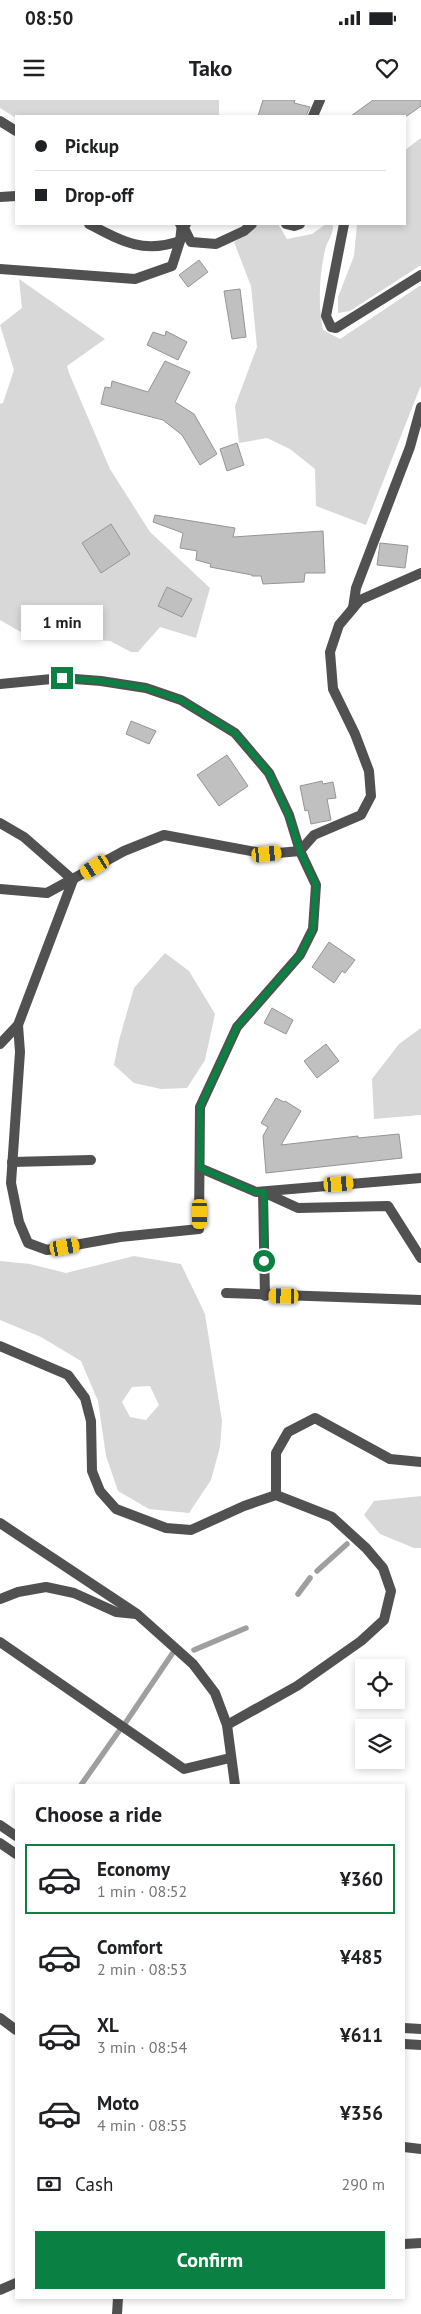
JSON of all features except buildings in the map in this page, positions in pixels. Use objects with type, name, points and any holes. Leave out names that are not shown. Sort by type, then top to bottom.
[{"type":"street","points":[[313,115],[320,100]]},
{"type":"street","points":[[0,121],[15,130]]},
{"type":"street","points":[[0,197],[15,196]]},
{"type":"street","points":[[91,225],[120,240],[142,247],[162,247],[180,241]]},
{"type":"street","points":[[0,269],[135,279],[172,266],[180,241],[181,225]]},
{"type":"street","points":[[182,225],[191,242],[216,244],[244,232],[251,225]]},
{"type":"street","points":[[344,225],[326,316],[331,327],[336,328],[421,275]]},
{"type":"street","points":[[353,609],[356,588],[410,447],[421,407]]},
{"type":"street","points":[[0,889],[47,893],[124,851],[164,835],[267,854],[300,851],[314,835],[361,815],[371,796],[369,771],[355,734],[332,689],[330,652],[339,626],[360,600],[421,573]]},
{"type":"street","points":[[0,684],[62,678],[101,681],[146,688],[181,700],[235,733],[269,773],[289,816],[300,851],[316,885],[313,929],[300,955],[237,1027],[200,1107],[199,1229],[120,1237],[47,1250],[28,1243],[19,1222],[11,1183],[20,1062],[18,1025]]},
{"type":"street","points":[[0,823],[24,837],[73,880]]},
{"type":"street","points":[[0,1044],[18,1025],[73,880]]},
{"type":"street","points":[[12,1162],[91,1160]]},
{"type":"street","points":[[200,1168],[256,1192],[421,1178]]},
{"type":"street","points":[[264,1192],[298,1208],[388,1206],[421,1258]]},
{"type":"street","points":[[264,1192],[265,1296]]},
{"type":"street","points":[[226,1293],[265,1296],[421,1300]]},
{"type":"street","points":[[0,1346],[68,1375],[85,1398],[91,1421],[92,1471],[100,1491],[116,1509],[166,1528],[191,1530],[244,1506],[276,1495],[332,1517],[366,1548],[383,1568],[391,1591],[384,1620],[361,1641],[297,1686],[227,1724]]},
{"type":"street","points":[[276,1495],[276,1453],[288,1432],[315,1418],[390,1459],[421,1462]]},
{"type":"street","points":[[0,1522],[137,1614],[193,1664],[214,1693],[227,1724],[235,1784]]},
{"type":"street","points":[[0,1599],[18,1592],[46,1587],[74,1593],[116,1612],[137,1614]]},
{"type":"street","points":[[0,1642],[184,1769],[230,1758]]},
{"type":"street","points":[[0,1825],[15,1835]]},
{"type":"street","points":[[0,1843],[15,1853]]},
{"type":"street","points":[[0,2018],[15,2029]]},
{"type":"street","points":[[405,2028],[421,2030]]},
{"type":"street","points":[[405,2044],[421,2045]]},
{"type":"street","points":[[405,2147],[421,2149]]},
{"type":"street","points":[[405,2244],[421,2244]]},
{"type":"street","points":[[0,2290],[15,2283]]},
{"type":"street","points":[[118,2299],[118,2314]]},
{"type":"shaded area","points":[[0,100],[219,100],[219,115],[15,115],[15,117],[0,108]]},
{"type":"shaded area","points":[[421,138],[421,265],[350,311],[338,313],[338,297],[354,256],[357,225],[406,225],[406,149]]},
{"type":"shaded area","points":[[258,225],[279,225],[287,239],[312,234],[325,225],[333,225],[321,270],[320,310],[323,330],[340,339],[421,285],[421,385],[366,525],[316,506],[315,469],[290,449],[267,438],[239,443],[235,406],[257,347],[251,286],[234,242]]},
{"type":"shaded area","points":[[19,279],[105,339],[67,366],[69,373],[110,469],[150,532],[210,588],[196,638],[160,627],[138,652],[131,652],[110,641],[26,635],[0,620],[0,404],[3,403],[14,370],[0,325],[22,308]]},
{"type":"shaded area","points":[[165,953],[189,971],[215,1014],[205,1060],[187,1088],[161,1089],[134,1083],[114,1065],[134,988]]},
{"type":"shaded area","points":[[421,1028],[421,1115],[374,1119],[372,1079],[399,1044]]},
{"type":"shaded area","points":[[134,1256],[181,1264],[205,1314],[222,1421],[220,1447],[211,1480],[189,1513],[149,1509],[118,1491],[106,1456],[98,1401],[81,1361],[41,1337],[0,1320],[0,1261],[30,1264],[66,1273]],"holes":[[[150,1386],[159,1405],[146,1420],[130,1417],[122,1402],[132,1387]]]},
{"type":"shaded area","points":[[421,1496],[421,1548],[414,1548],[380,1534],[364,1515],[374,1501]]},
{"type":"waterway","points":[[317,1571],[347,1544]]},
{"type":"waterway","points":[[298,1594],[310,1578]]},
{"type":"waterway","points":[[194,1650],[246,1628]]},
{"type":"waterway","points":[[126,1722],[172,1654]]},
{"type":"waterway","points":[[82,1784],[119,1731]]},
{"type":"route","points":[[62,678],[101,681],[146,688],[181,700],[235,733],[269,773],[289,816],[300,851],[316,885],[313,929],[300,955],[237,1027],[200,1107],[200,1168],[256,1192],[264,1192],[264,1261]]}]
